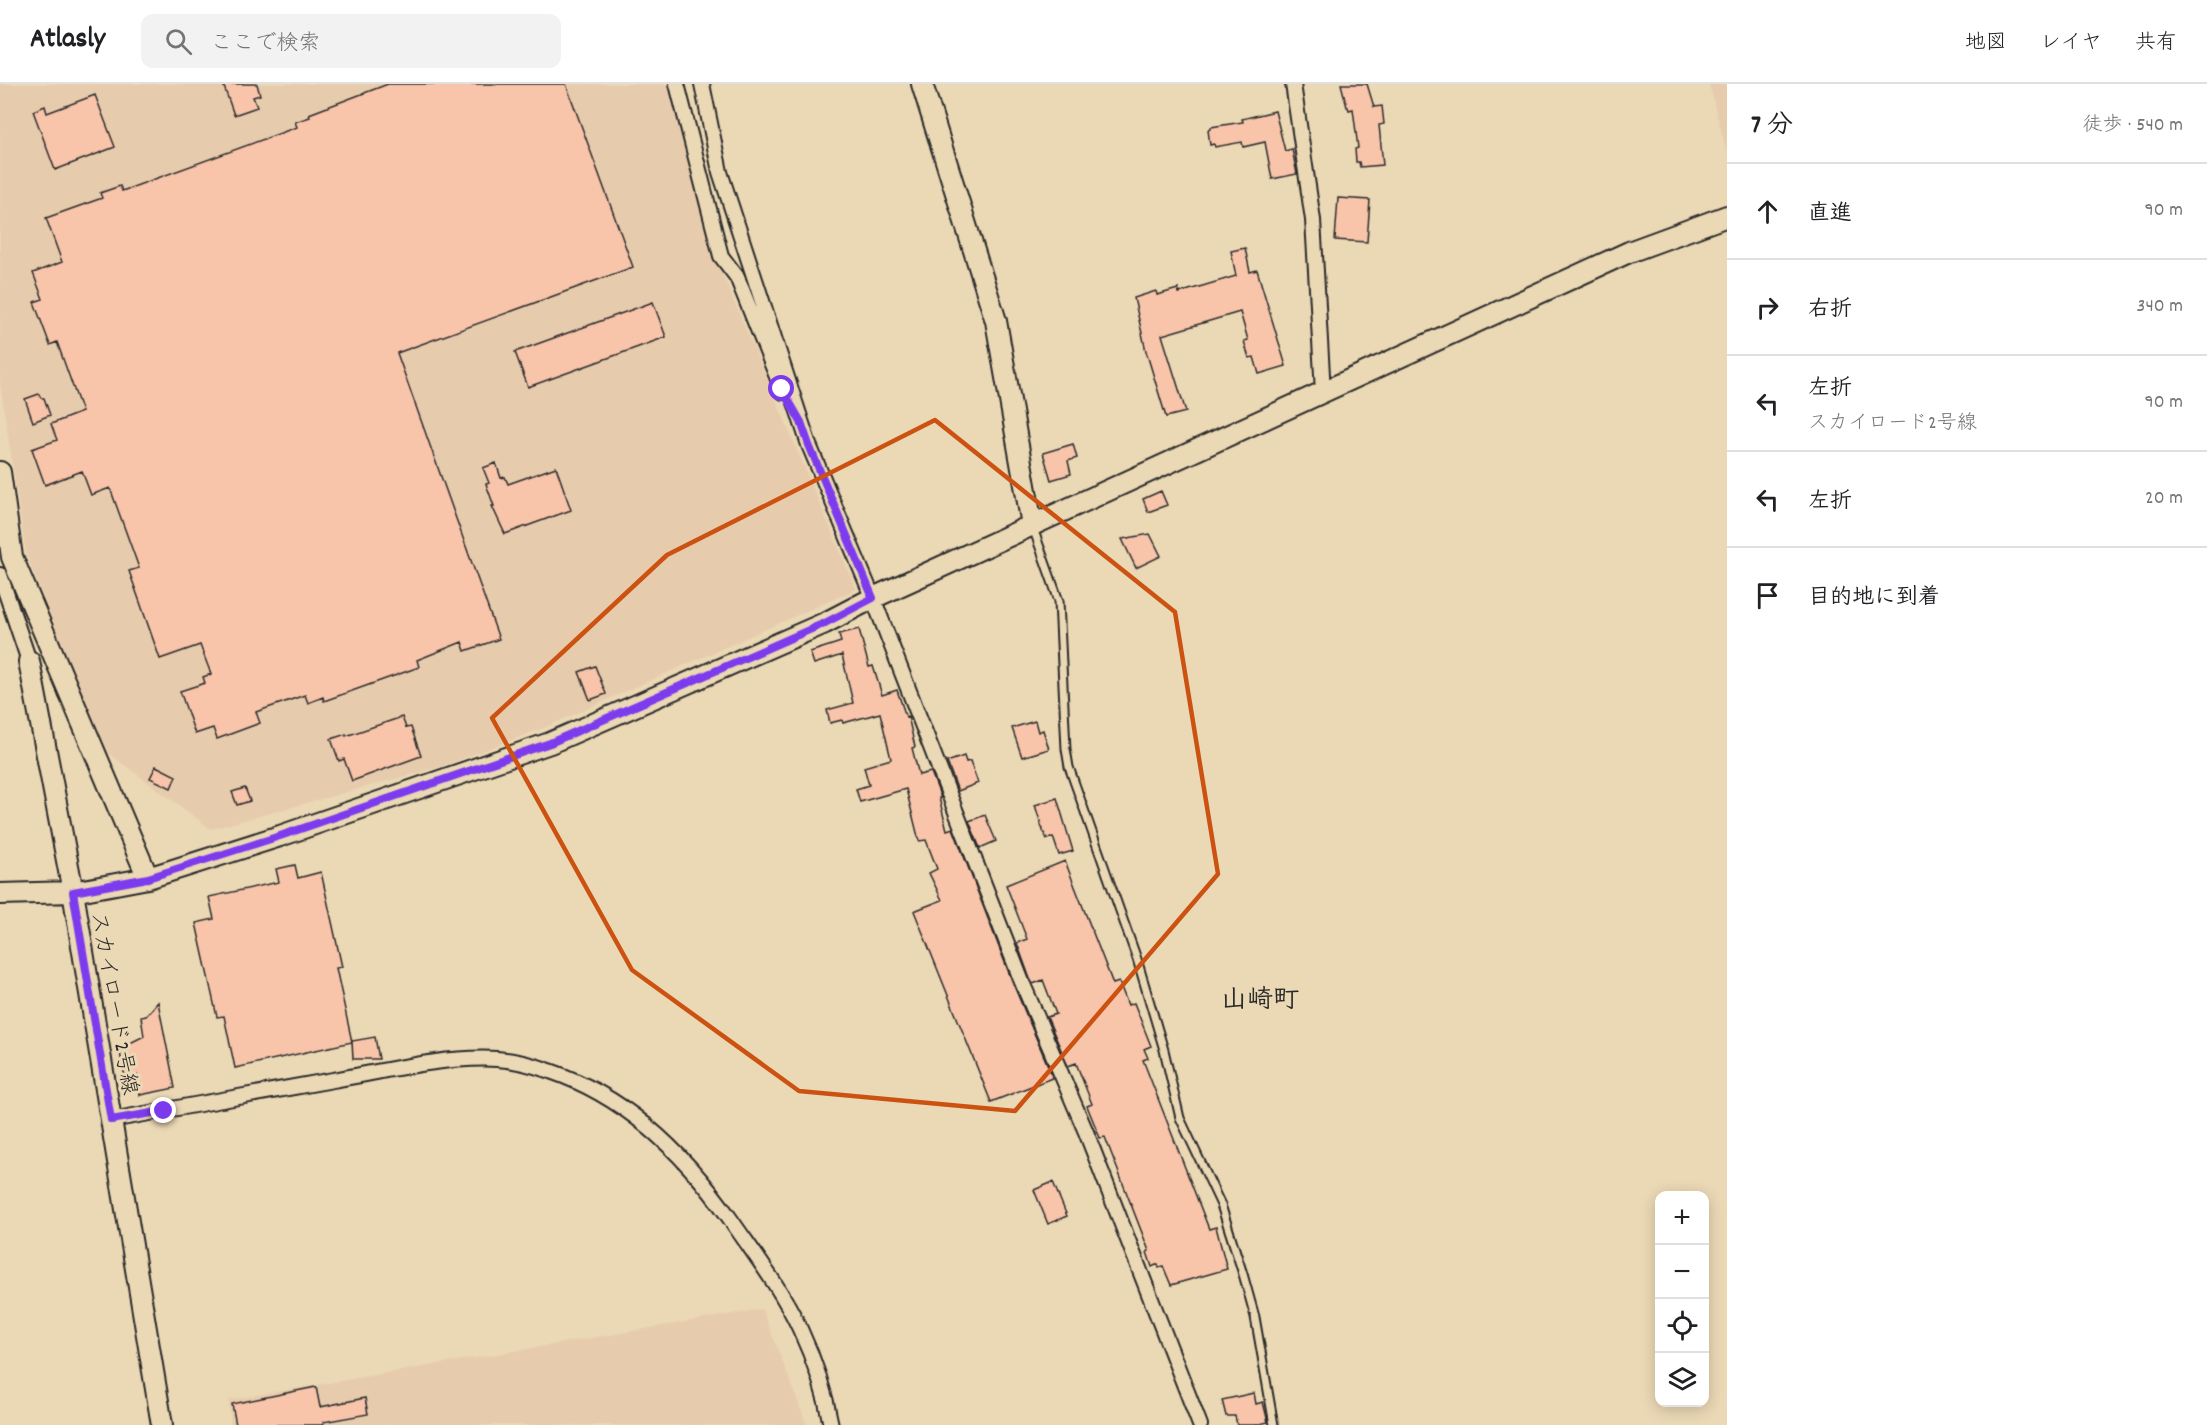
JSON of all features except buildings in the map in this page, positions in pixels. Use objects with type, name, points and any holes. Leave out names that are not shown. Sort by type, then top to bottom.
[{"type":"street","points":[[677,84],[721,256],[737,277],[782,389],[801,422]]},
{"type":"street","points":[[702,84],[720,172],[809,445],[873,598],[1022,982],[1086,1132],[1200,1425]]},
{"type":"street","points":[[922,84],[996,321],[1032,525]]},
{"type":"street","points":[[1293,84],[1313,220],[1323,392]]},
{"type":"street","points":[[0,894],[73,892],[148,878],[280,836],[550,743],[825,623],[873,598],[1629,252],[1727,216]]},
{"type":"street","points":[[0,472],[12,557],[148,878]]},
{"type":"street","points":[[0,575],[29,661]]},
{"type":"street","name":"スカイロード2号線","points":[[29,661],[73,892],[162,1425]]},
{"type":"street","points":[[111,1120],[382,1071],[461,1060],[510,1061],[533,1065],[578,1080],[606,1095],[650,1127],[711,1191],[767,1272],[800,1329],[825,1396],[831,1425]]},
{"type":"lane","points":[[1032,525],[1059,601],[1066,749],[1069,767],[1137,959],[1164,1050],[1180,1118],[1221,1205],[1243,1274],[1255,1317],[1274,1425]]},
{"type":"highlighted area","points":[[935,420],[1175,612],[1218,874],[1015,1111],[799,1091],[632,970],[492,718],[667,555]]},
{"type":"shaded area","points":[[0,84],[670,84],[720,268],[856,589],[546,727],[443,766],[211,829],[103,749],[26,554],[0,383]]},
{"type":"shaded area","points":[[1709,84],[1727,84],[1727,153]]},
{"type":"shaded area","points":[[762,1309],[807,1425],[231,1425],[229,1400]]},
{"type":"district","name":"山崎町","points":[[1260,998]]},
{"type":"route","points":[[164,1111],[111,1120],[73,892],[148,878],[280,836],[550,743],[825,623],[873,598],[801,422],[782,389]]}]
